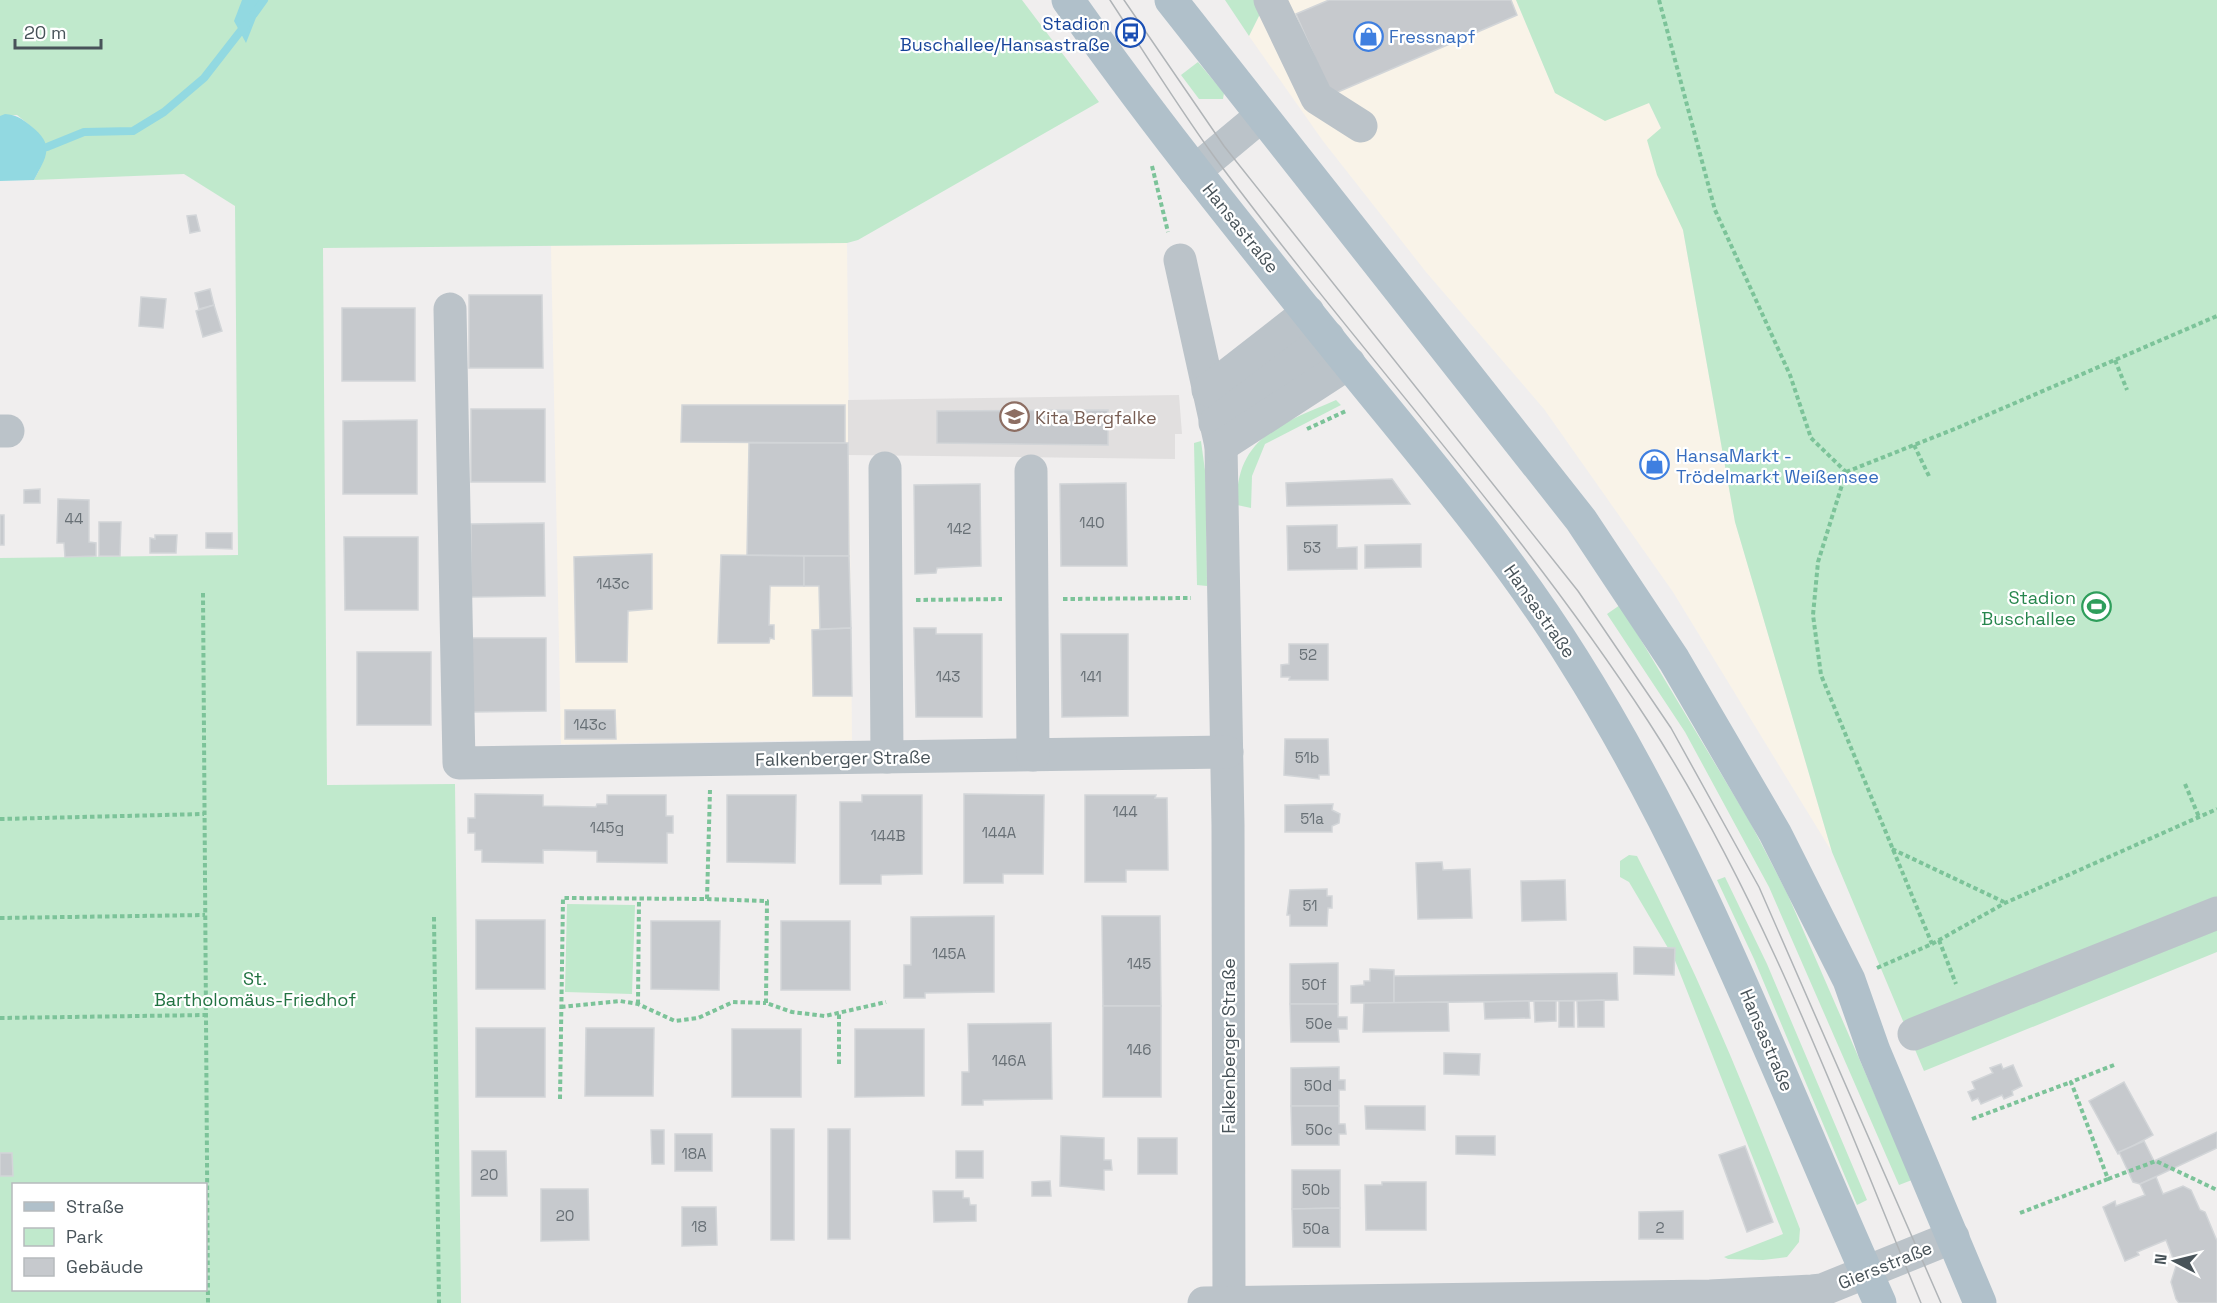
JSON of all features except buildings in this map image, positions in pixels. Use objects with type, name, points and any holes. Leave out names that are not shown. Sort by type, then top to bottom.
[{"type":"main road","name":"Hansastraße","points":[[1068,0],[1134,94],[1499,553],[1572,656],[1674,835],[1744,985],[1880,1303]]},
{"type":"main road","points":[[1171,0],[1581,519],[1674,660],[1775,833],[1849,980],[1874,1051],[1980,1303]]},
{"type":"street","points":[[1270,0],[1317,98],[1361,126]]},
{"type":"street","points":[[1195,171],[1261,116]]},
{"type":"street","name":"Falkenberger Straße","points":[[1180,260],[1218,434],[1227,752],[1229,1303]]},
{"type":"street","name":"Falkenberger Straße","points":[[450,309],[459,763],[1227,752]]},
{"type":"street","points":[[1208,390],[1308,312]]},
{"type":"street","points":[[1218,434],[1328,337]]},
{"type":"street","points":[[1218,434],[1349,363]]},
{"type":"street","points":[[885,468],[887,757]]},
{"type":"street","points":[[1030,471],[1033,755]]},
{"type":"street","points":[[1914,1034],[2217,913]]},
{"type":"street","name":"Giersstraße","points":[[1204,1303],[1759,1295],[1822,1290],[1953,1237]]},
{"type":"path","points":[[1659,0],[1715,210],[1790,375],[1811,438],[1846,472]]},
{"type":"path","points":[[1150,159],[1172,246],[1180,260]]},
{"type":"path","points":[[1846,472],[2217,316]]},
{"type":"path","points":[[2115,360],[2127,390]]},
{"type":"path","points":[[1914,445],[1929,476]]},
{"type":"path","points":[[1846,472],[1818,562],[1813,615],[1821,675],[1932,944]]},
{"type":"path","points":[[203,593],[208,1303]]},
{"type":"path","points":[[2185,784],[2199,817]]},
{"type":"path","points":[[707,899],[710,787]]},
{"type":"path","points":[[1883,966],[1932,944],[2005,903],[2217,809]]},
{"type":"path","points":[[0,819],[204,814]]},
{"type":"path","points":[[1892,849],[2005,903]]},
{"type":"path","points":[[560,1099],[563,898],[767,901],[766,1003]]},
{"type":"path","points":[[638,1004],[639,899]]},
{"type":"path","points":[[0,918],[205,915]]},
{"type":"path","points":[[434,917],[439,1303]]},
{"type":"path","points":[[1939,940],[1957,985]]},
{"type":"path","points":[[561,1007],[620,1001],[638,1004],[675,1021],[698,1018],[733,1002],[766,1003],[807,1015],[840,1013],[886,1002]]},
{"type":"path","points":[[839,1064],[840,1013]]},
{"type":"path","points":[[0,1018],[206,1015]]},
{"type":"path","points":[[1972,1119],[2114,1065]]},
{"type":"path","points":[[2071,1082],[2108,1179]]},
{"type":"path","points":[[2020,1213],[2156,1161],[2217,1190]]},
{"type":"shaded area","points":[[1267,0],[1516,0],[1555,93],[1649,103],[1674,157],[1683,230],[1735,522],[1832,852],[1673,592],[1544,409],[1426,272],[1323,141],[1249,36]]},
{"type":"shaded area","points":[[847,243],[852,740],[561,744],[551,246]]},
{"type":"shaded area","name":"Kita Bergfalke","points":[[1179,395],[1182,434],[1175,434],[1175,459],[848,455],[848,400]]},
{"type":"green space","name":"St. Bartholomäus-Friedhof","points":[[0,0],[1022,0],[1099,102],[858,240],[847,243],[323,248],[327,785],[455,784],[461,1303],[0,1303],[0,558],[238,555],[235,206],[184,174],[34,180],[44,158],[44,143],[41,136],[17,115],[0,116]]},
{"type":"green space","points":[[1225,0],[1267,0],[1249,36]]},
{"type":"green space","points":[[1516,0],[2217,0],[2217,952],[1924,1071],[1832,852],[1735,522],[1683,230],[1657,175],[1647,140],[1661,128],[1649,103],[1605,121],[1555,93]]},
{"type":"green space","points":[[1198,62],[1224,93],[1223,99],[1199,99],[1181,75]]},
{"type":"green space","points":[[1336,400],[1341,405],[1265,444],[1252,476],[1251,508],[1237,505],[1239,482],[1244,463],[1266,435],[1298,416]]},
{"type":"green space","points":[[1201,441],[1206,478],[1207,586],[1197,585],[1194,443]]},
{"type":"green space","points":[[1620,605],[1750,822],[1787,893],[1912,1180],[1899,1185],[1769,887],[1685,732],[1607,614]]},
{"type":"green space","points":[[1629,855],[1637,856],[1682,947],[1724,1040],[1782,1181],[1800,1229],[1799,1242],[1787,1257],[1763,1260],[1724,1257],[1783,1234],[1674,958],[1675,948],[1668,948],[1629,882],[1620,877],[1620,861]]},
{"type":"green space","points":[[1725,877],[1767,964],[1867,1200],[1857,1205],[1754,959],[1717,880]]},
{"type":"green space","points":[[567,904],[635,905],[632,994],[565,992]]},
{"type":"water","points":[[242,0],[263,0],[246,43],[234,21]]},
{"type":"water","points":[[5,114],[22,119],[39,133],[46,145],[45,157],[34,180],[0,181],[0,116]]},
{"type":"waterway","points":[[254,14],[264,0]]},
{"type":"waterway","points":[[47,147],[84,132],[133,131],[164,112],[204,78],[246,24]]},
{"type":"tram line","points":[[1110,0],[1213,155],[1322,296],[1545,575],[1598,647],[1648,721],[1728,859],[1764,932],[1829,1080],[1921,1303]]},
{"type":"tram line","points":[[1124,0],[1224,146],[1578,591],[1671,728],[1759,887],[1941,1303]]},
{"type":"place","name":"Stadion Buschallee/Hansastraße","points":[[1131,33]]},
{"type":"place","name":"Fressnapf","points":[[1368,36]]},
{"type":"place","name":"Kita Bergfalke","points":[[1014,417]]},
{"type":"place","name":"HansaMarkt - Trödelmarkt Weißensee","points":[[1655,465]]},
{"type":"place","name":"Stadion Buschallee","points":[[2097,607]]}]
